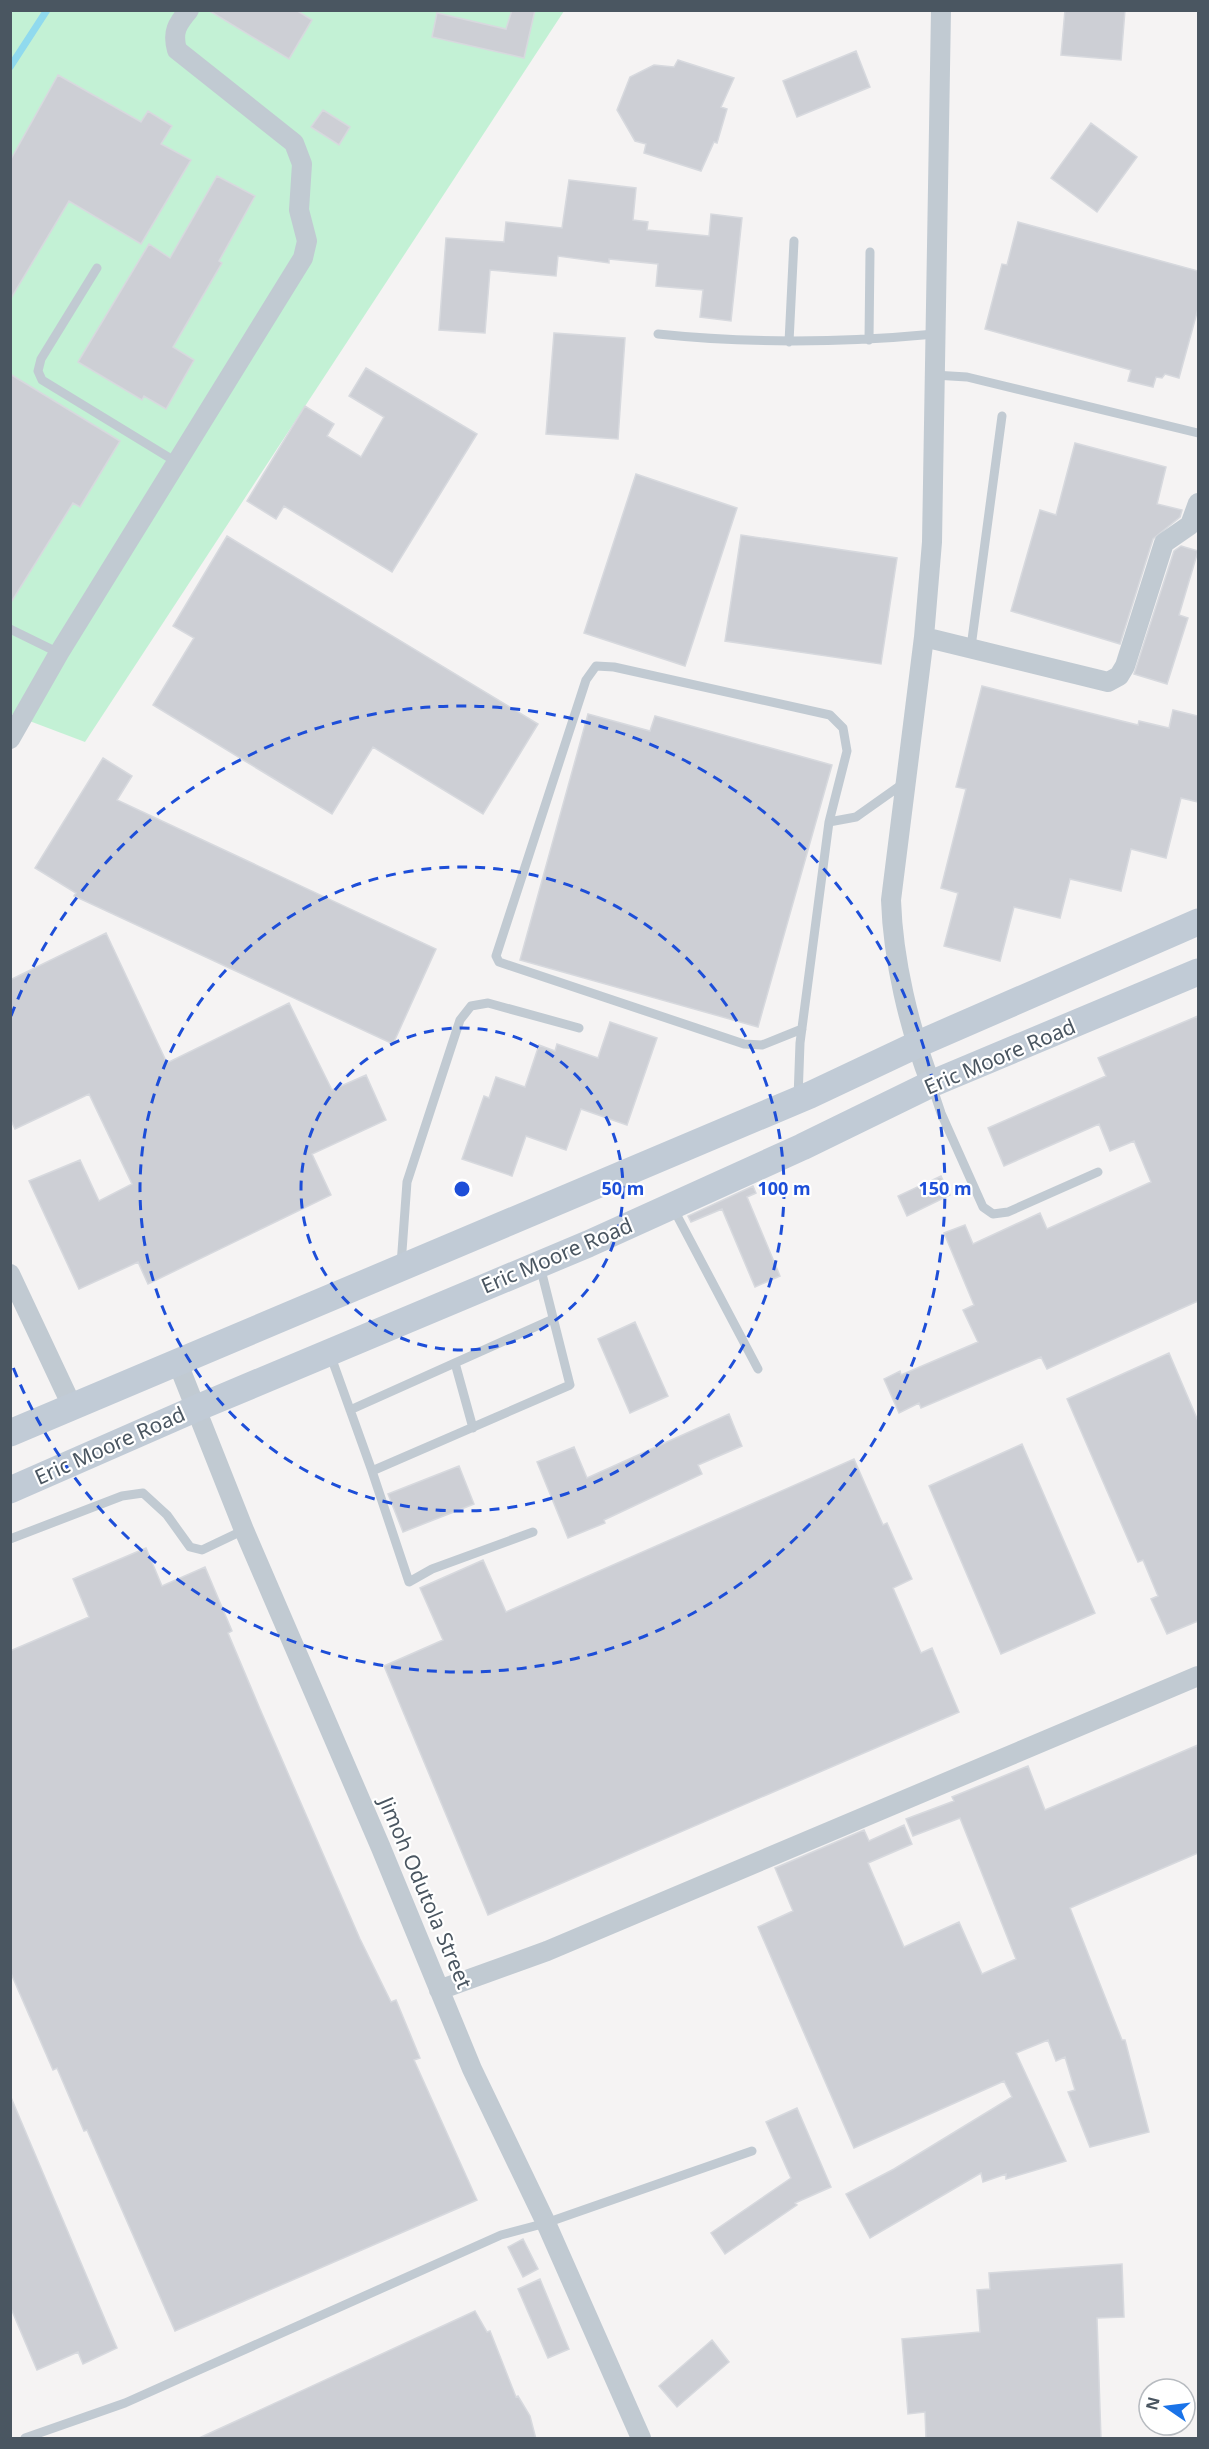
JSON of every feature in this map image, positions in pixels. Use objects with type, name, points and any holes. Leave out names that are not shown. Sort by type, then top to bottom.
[{"type":"street","points":[[10,739],[59,653],[303,258],[307,241],[299,210],[302,164],[294,143],[177,50],[173,36],[178,23],[189,10]]},
{"type":"street","points":[[931,1084],[916,1045],[892,944],[891,900],[924,637],[932,542],[941,10]]},
{"type":"street","points":[[924,637],[1108,682],[1119,676],[1125,666],[1164,543],[1190,525],[1198,503]]},
{"type":"street","name":"Eric Moore Road","points":[[10,1433],[177,1361],[401,1270],[798,1100],[916,1045],[1198,922]]},
{"type":"street","name":"Eric Moore Road","points":[[10,1490],[329,1351],[540,1264],[672,1206],[931,1084],[1198,972]]},
{"type":"street","points":[[10,1274],[72,1406]]},
{"type":"street","name":"Jimoh Odutola Street","points":[[177,1361],[244,1530],[381,1848],[472,2069],[546,2223],[640,2439]]},
{"type":"street","points":[[439,1990],[547,1951],[1198,1676]]},
{"type":"lane","points":[[789,342],[794,241]]},
{"type":"lane","points":[[868,340],[870,252]]},
{"type":"lane","points":[[96,268],[41,359],[38,371],[42,380],[178,463]]},
{"type":"lane","points":[[658,334],[734,342],[789,342],[868,340],[935,334]]},
{"type":"lane","points":[[934,375],[967,377],[1198,433]]},
{"type":"lane","points":[[971,647],[1002,416]]},
{"type":"lane","points":[[10,629],[59,653]]},
{"type":"lane","points":[[798,1100],[802,1029],[830,822],[847,751],[843,728],[830,715],[614,667],[596,666],[586,680],[496,956],[504,965],[744,1044],[762,1045],[802,1029]]},
{"type":"lane","points":[[830,822],[856,817],[904,783]]},
{"type":"lane","points":[[401,1270],[407,1182],[460,1020],[471,1006],[488,1003],[579,1028]]},
{"type":"lane","points":[[931,1084],[941,1113],[983,1208],[993,1214],[1008,1212],[1098,1172]]},
{"type":"lane","points":[[672,1206],[758,1369]]},
{"type":"lane","points":[[372,1471],[570,1385],[540,1264]]},
{"type":"lane","points":[[350,1410],[553,1319]]},
{"type":"lane","points":[[329,1351],[409,1582],[432,1569],[533,1532]]},
{"type":"lane","points":[[455,1363],[473,1428]]},
{"type":"lane","points":[[10,1539],[122,1496],[143,1493],[167,1515],[190,1548],[202,1550],[244,1530]]},
{"type":"lane","points":[[25,2439],[136,2398],[501,2235],[546,2223],[752,2151]]},
{"type":"green space","points":[[14,10],[564,11],[85,742],[11,714],[10,15]]},
{"type":"building","points":[[208,10],[296,10],[312,20],[289,59]]},
{"type":"building","points":[[512,10],[535,10],[524,58],[432,37],[437,13],[506,29]]},
{"type":"building","points":[[1065,10],[1125,10],[1121,60],[1061,55]]},
{"type":"building","points":[[856,51],[870,87],[797,117],[783,81]]},
{"type":"building","points":[[678,60],[734,78],[721,107],[727,109],[717,143],[714,142],[701,171],[644,153],[646,144],[635,141],[617,110],[630,77],[654,65],[674,67]]},
{"type":"building","points":[[58,75],[141,122],[148,111],[172,126],[161,144],[191,160],[141,244],[69,201],[10,300],[10,161]]},
{"type":"building","points":[[323,110],[350,127],[339,145],[311,127]]},
{"type":"building","points":[[1091,123],[1137,157],[1097,212],[1051,178]]},
{"type":"building","points":[[217,176],[255,196],[219,261],[222,263],[173,347],[194,360],[166,409],[144,396],[142,400],[78,362],[149,244],[170,258]]},
{"type":"building","points":[[569,180],[636,188],[633,220],[648,222],[647,230],[709,236],[711,214],[742,218],[731,321],[700,317],[703,290],[656,286],[658,264],[609,259],[609,263],[558,256],[556,276],[490,270],[485,333],[439,330],[446,238],[504,242],[506,222],[562,228]]},
{"type":"building","points":[[1018,222],[1198,271],[1198,309],[1179,378],[1165,374],[1162,378],[1156,377],[1153,387],[1128,381],[1131,370],[985,329],[1002,264],[1007,265]]},
{"type":"building","points":[[554,333],[625,338],[618,439],[546,434]]},
{"type":"building","points":[[366,368],[477,434],[392,572],[284,506],[276,519],[247,501],[305,406],[334,424],[327,436],[361,457],[384,417],[349,396]]},
{"type":"building","points":[[10,374],[120,441],[80,507],[73,503],[10,604]]},
{"type":"building","points":[[1075,443],[1166,467],[1157,504],[1182,510],[1180,517],[1153,539],[1120,644],[1011,611],[1040,510],[1056,515]]},
{"type":"building","points":[[636,474],[737,508],[685,666],[584,633]]},
{"type":"building","points":[[741,535],[897,558],[881,664],[725,641]]},
{"type":"building","points":[[227,536],[538,724],[483,814],[373,747],[332,814],[153,705],[194,638],[173,626]]},
{"type":"building","points":[[1181,546],[1198,551],[1179,615],[1188,618],[1167,684],[1134,674],[1174,551]]},
{"type":"building","points":[[982,686],[1138,725],[1139,721],[1169,728],[1173,710],[1198,716],[1198,802],[1181,798],[1166,858],[1131,849],[1121,891],[1070,879],[1060,918],[1014,907],[1000,961],[944,946],[958,893],[941,888],[966,789],[956,787]]},
{"type":"building","points":[[588,714],[650,731],[655,716],[832,765],[758,1027],[520,960]]},
{"type":"building","points":[[103,758],[132,776],[117,800],[436,949],[393,1044],[74,896],[76,893],[35,868]]},
{"type":"building","points":[[106,933],[167,1063],[289,1003],[332,1090],[366,1075],[386,1120],[312,1154],[331,1195],[148,1284],[138,1262],[79,1289],[29,1181],[80,1160],[99,1201],[132,1184],[89,1094],[15,1129],[10,1118],[10,980]]},
{"type":"building","points":[[1198,1016],[1198,1301],[1047,1369],[1041,1357],[921,1408],[919,1403],[899,1413],[884,1379],[900,1371],[901,1375],[978,1342],[963,1310],[974,1305],[944,1233],[965,1225],[973,1244],[1040,1213],[1047,1229],[1151,1182],[1134,1141],[1110,1151],[1099,1124],[1004,1166],[988,1128],[1106,1076],[1098,1058]]},
{"type":"building","points":[[610,1022],[657,1038],[627,1125],[581,1109],[566,1150],[526,1136],[512,1176],[462,1159],[484,1096],[489,1098],[496,1077],[525,1087],[539,1045],[555,1051],[557,1044],[598,1058]]},
{"type":"building","points":[[941,1176],[950,1195],[907,1216],[898,1196]]},
{"type":"building","points":[[753,1186],[756,1193],[747,1197],[780,1276],[755,1287],[722,1209],[691,1222],[688,1216]]},
{"type":"building","points":[[635,1322],[668,1396],[630,1413],[598,1339]]},
{"type":"building","points":[[1169,1353],[1198,1421],[1198,1621],[1167,1634],[1151,1599],[1158,1596],[1143,1560],[1138,1562],[1067,1399]]},
{"type":"building","points":[[729,1414],[742,1446],[698,1465],[702,1474],[604,1520],[605,1523],[568,1538],[537,1462],[574,1447],[587,1478]]},
{"type":"building","points":[[1022,1444],[1095,1613],[1001,1654],[929,1486]]},
{"type":"building","points":[[854,1459],[883,1525],[887,1523],[912,1579],[893,1588],[921,1653],[932,1648],[959,1712],[488,1915],[384,1666],[443,1640],[420,1588],[483,1560],[506,1612]]},
{"type":"building","points":[[459,1466],[474,1504],[403,1532],[388,1494]]},
{"type":"building","points":[[146,1548],[162,1586],[205,1567],[232,1631],[228,1633],[260,1709],[360,1939],[391,2002],[396,2000],[420,2058],[414,2060],[477,2200],[175,2331],[87,2130],[84,2131],[57,2068],[53,2070],[10,1971],[10,1651],[89,1617],[73,1579]]},
{"type":"building","points":[[1198,1745],[1198,1853],[1070,1908],[1122,2040],[1125,2040],[1149,2132],[1090,2147],[1068,2092],[1075,2090],[1065,2057],[1056,2061],[1048,2040],[1016,2053],[1066,2161],[1006,2179],[1006,2174],[983,2182],[981,2173],[870,2238],[846,2194],[894,2169],[1012,2097],[1004,2081],[854,2148],[758,1927],[793,1911],[775,1868],[864,1830],[869,1841],[904,1825],[912,1844],[868,1863],[904,1947],[959,1922],[982,1974],[1016,1959],[960,1818],[913,1836],[906,1819],[954,1801],[952,1797],[1028,1766],[1045,1810]]},
{"type":"building","points":[[10,2095],[117,2348],[83,2364],[78,2352],[37,2370],[10,2306]]},
{"type":"building","points":[[797,2108],[831,2187],[795,2203],[797,2205],[725,2254],[711,2233],[791,2178],[766,2122]]},
{"type":"building","points":[[523,2239],[538,2269],[523,2277],[508,2247]]},
{"type":"building","points":[[1122,2264],[1124,2317],[1097,2318],[1101,2439],[926,2439],[925,2412],[908,2414],[902,2339],[980,2332],[977,2290],[990,2289],[989,2273]]},
{"type":"building","points":[[540,2279],[569,2349],[548,2358],[518,2289]]},
{"type":"building","points":[[475,2311],[487,2332],[490,2331],[516,2397],[518,2396],[530,2416],[536,2439],[197,2439]]},
{"type":"building","points":[[712,2340],[729,2362],[677,2407],[659,2386]]},
{"type":"waterway","points":[[10,67],[47,10]]}]
